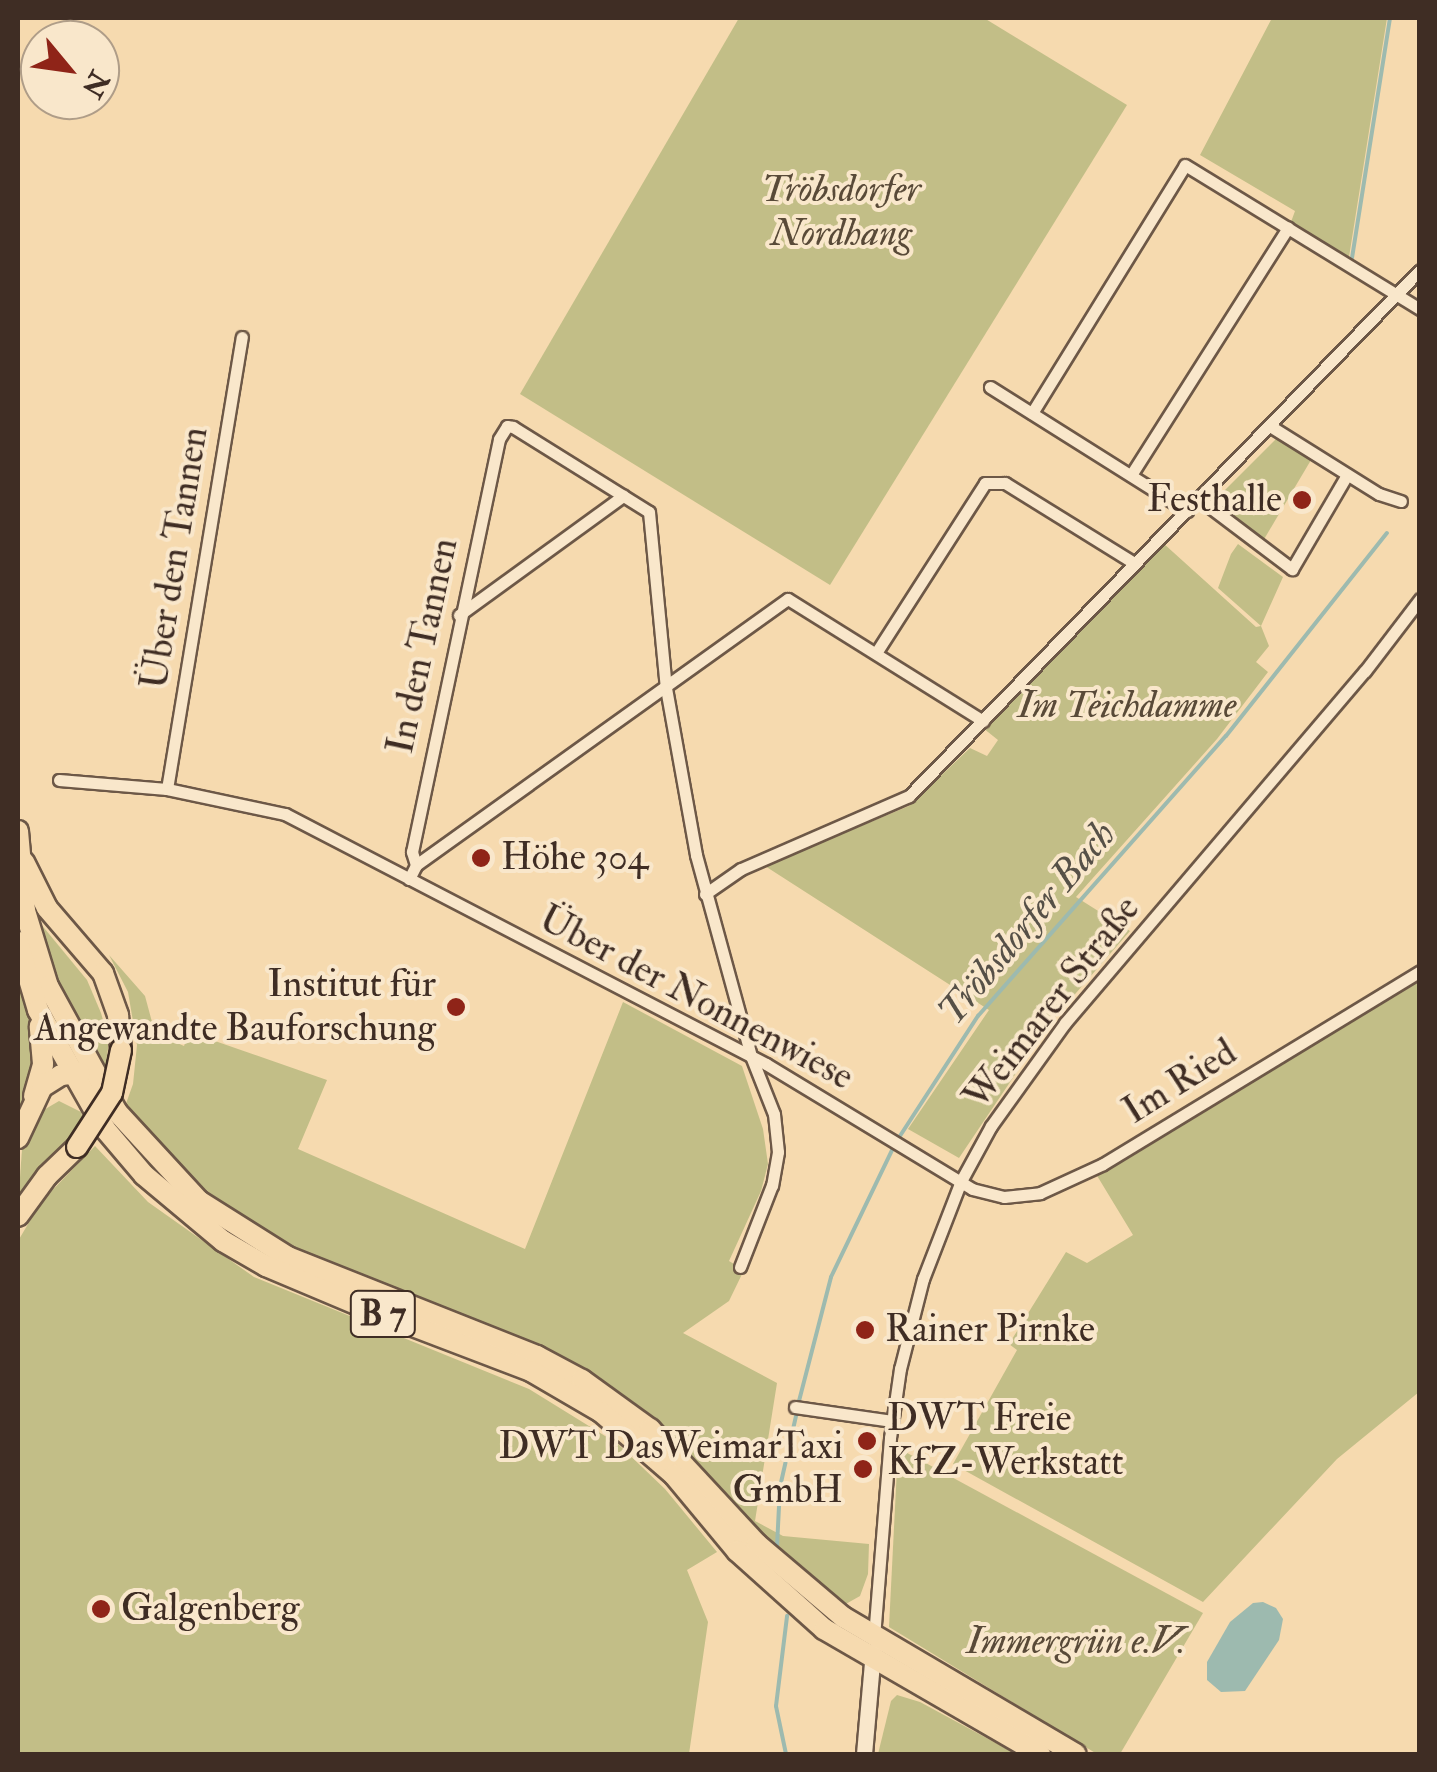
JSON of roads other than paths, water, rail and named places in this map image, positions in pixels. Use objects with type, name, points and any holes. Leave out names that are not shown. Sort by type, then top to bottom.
[{"type":"main road","name":"B 7","points":[[18,831],[34,950],[96,1080],[154,1155],[199,1200],[288,1257],[537,1356],[617,1403],[682,1459],[756,1544],[808,1590],[874,1638],[1076,1754]]},
{"type":"main road","name":"B 7","points":[[18,848],[47,908],[91,955],[108,982],[118,1015],[121,1050],[107,1104],[77,1147],[47,1176],[18,1216]]},
{"type":"main road","name":"B 7","points":[[18,942],[38,1010],[92,1108],[144,1175],[223,1241],[298,1280],[531,1371],[601,1412],[674,1474],[737,1551],[778,1592],[872,1660],[1040,1754]]},
{"type":"main road","points":[[18,1138],[42,1064],[38,1010]]},
{"type":"main road","points":[[26,1116],[42,1087],[70,1073],[96,1080]]},
{"type":"main road","points":[[26,1116],[37,1104],[61,1094],[92,1108]]},
{"type":"street","points":[[1032,413],[1185,165],[1420,308]]},
{"type":"street","points":[[1131,475],[1288,228]]},
{"type":"street","points":[[705,894],[753,864],[910,796],[1420,270]]},
{"type":"street","name":"Über den Tannen","points":[[167,789],[242,337]]},
{"type":"street","points":[[990,388],[1187,510]]},
{"type":"street","name":"In den Tannen","points":[[409,880],[416,866],[412,852],[499,439],[508,426],[623,496]]},
{"type":"street","points":[[1270,426],[1348,475],[1401,501]]},
{"type":"street","points":[[1198,498],[1292,569],[1348,475]]},
{"type":"street","points":[[876,653],[985,483],[1005,483],[1134,563]]},
{"type":"street","points":[[459,615],[623,496],[648,512],[666,688],[705,894],[751,1056],[774,1114],[778,1152],[772,1185],[740,1267]]},
{"type":"street","points":[[416,866],[788,598],[983,721]]},
{"type":"street","name":"Weimarer Straße","points":[[874,1638],[892,1421],[915,1306],[961,1181],[1034,1062],[1366,672],[1420,599]]},
{"type":"street","name":"Über der Nonnenwiese","points":[[58,780],[167,789],[285,814],[751,1056],[961,1181]]},
{"type":"street","name":"Im Ried","points":[[961,1181],[972,1189],[1015,1198],[1040,1193],[1087,1172],[1420,970]]},
{"type":"street","points":[[795,1407],[892,1421]]},
{"type":"street","points":[[864,1754],[874,1638]]},
{"type":"waterway","points":[[1352,258],[1390,18]]},
{"type":"waterway","name":"Tröbsdorfer Bach","points":[[898,1139],[978,1016],[1226,736],[1387,533]]},
{"type":"waterway","name":"Tröbsdorfer Bach","points":[[799,1401],[831,1277],[893,1148]]},
{"type":"waterway","name":"Tröbsdorfer Bach","points":[[777,1546],[780,1487],[796,1416]]},
{"type":"waterway","name":"Tröbsdorfer Bach","points":[[786,1754],[776,1706],[787,1616]]},
{"type":"place","name":"Festhalle","points":[[1302,500]]},
{"type":"place","name":"Höhe 304","points":[[481,858]]},
{"type":"place","name":"Institut für Angewandte Bauforschung","points":[[456,1007]]},
{"type":"place","name":"Rainer Pirnke","points":[[865,1330]]},
{"type":"place","name":"DWT Freie KfZ-Werkstatt","points":[[867,1441]]},
{"type":"place","name":"DWT DasWeimarTaxi GmbH","points":[[863,1469]]},
{"type":"place","name":"Galgenberg","points":[[101,1609]]},
{"type":"park label","name":"Tröbsdorfer Nordhang","points":[[841,212]]},
{"type":"park label","name":"Im Teichdamme","points":[[1127,706]]},
{"type":"park label","name":"Immergrün e.V.","points":[[1076,1642]]}]
